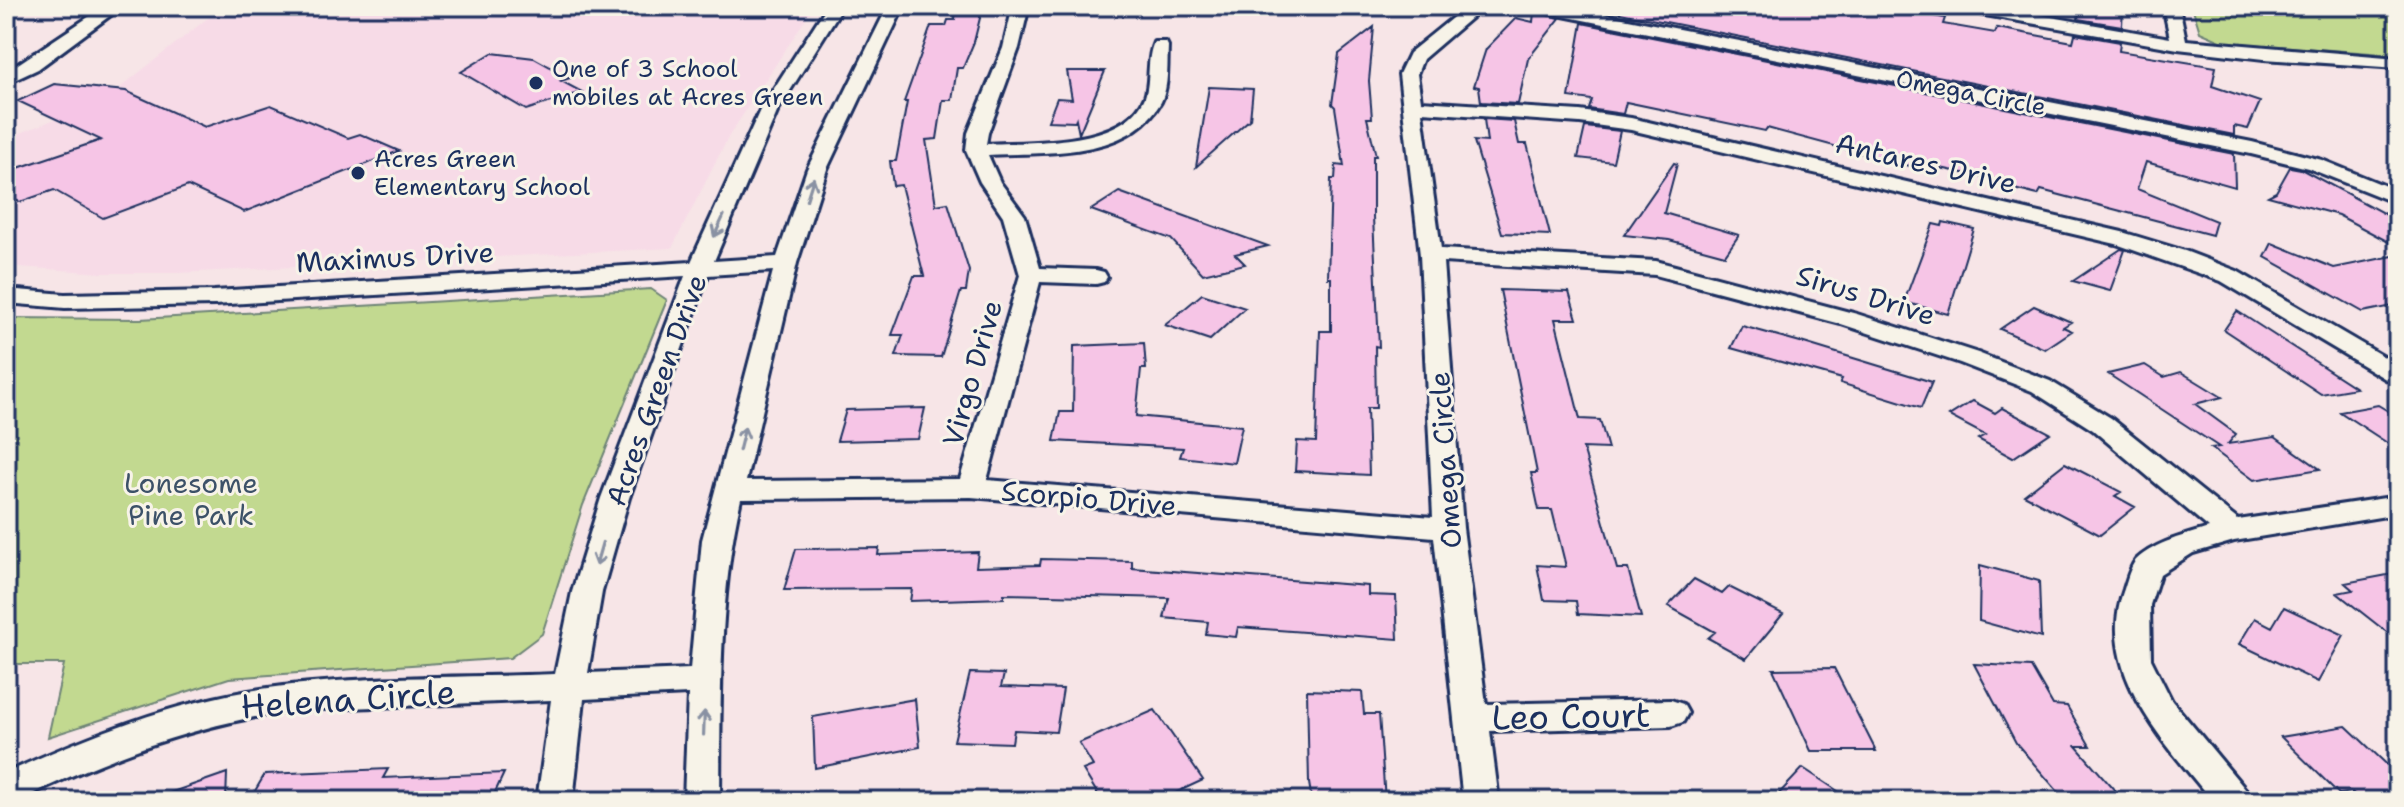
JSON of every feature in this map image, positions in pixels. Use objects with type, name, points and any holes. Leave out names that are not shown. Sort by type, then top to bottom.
[{"type":"street","points":[[6,79],[32,65],[115,6]]},
{"type":"street","name":"Acres Green Drive","points":[[555,801],[569,688],[587,592],[615,498],[699,269],[769,110],[835,6]]},
{"type":"street","points":[[702,801],[705,681],[717,540],[786,263],[817,169],[896,6]]},
{"type":"street","points":[[1021,6],[1011,48],[978,133],[976,150],[1112,136],[1141,120],[1154,97],[1160,46]]},
{"type":"street","name":"Omega Circle","points":[[1477,6],[1415,57],[1408,74],[1431,255],[1448,528],[1481,801]]},
{"type":"street","name":"Omega Circle","points":[[1538,6],[2252,148],[2315,164],[2398,198]]},
{"type":"street","points":[[1962,6],[2178,44],[2264,54],[2398,63]]},
{"type":"street","points":[[2171,6],[2178,30],[2178,44]]},
{"type":"street","name":"Antares Drive","points":[[1410,106],[1552,114],[1631,124],[2122,239],[2229,276],[2398,376]]},
{"type":"street","name":"Virgo Drive","points":[[971,488],[1031,275],[1014,216],[990,182],[976,150]]},
{"type":"street","name":"Sirus Drive","points":[[1431,255],[1656,268],[1849,319],[1969,358],[2041,386],[2102,424],[2232,531]]},
{"type":"street","name":"Maximus Drive","points":[[6,296],[65,301],[214,298],[786,263]]},
{"type":"street","name":"Virgo Drive","points":[[1031,275],[1096,277]]},
{"type":"street","name":"Scorpio Drive","points":[[730,490],[971,488],[1448,528]]},
{"type":"street","points":[[2233,801],[2159,709],[2135,659],[2134,605],[2147,568],[2183,546],[2232,531],[2398,505]]},
{"type":"street","name":"Helena Circle","points":[[6,789],[85,752],[195,715],[249,702],[298,697],[705,681]]},
{"type":"street","name":"Leo Court","points":[[1471,718],[1671,713]]},
{"type":"shaded area","name":"Acres Green Elementary School","points":[[223,6],[814,6],[729,136],[672,248],[178,273],[102,273],[6,266],[6,139],[107,98]]},
{"type":"green space","points":[[2192,6],[2398,6],[2398,55],[2223,42],[2200,32]]},
{"type":"green space","name":"Lonesome Pine Park","points":[[651,289],[667,300],[583,505],[542,634],[510,658],[229,678],[48,737],[64,664],[6,664],[6,318],[140,319]]},
{"type":"building","points":[[956,6],[983,6],[974,42],[963,68],[957,68],[952,100],[943,100],[937,139],[926,140],[936,205],[948,203],[969,271],[966,291],[961,291],[941,357],[896,356],[903,335],[892,335],[914,276],[924,276],[901,185],[893,186],[890,161],[896,161],[907,102],[904,102],[931,26],[946,26],[948,20],[955,20]]},
{"type":"building","points":[[1585,6],[1874,6],[1945,18],[1943,24],[1995,33],[1997,28],[2073,42],[2075,34],[2120,42],[2119,51],[2216,67],[2212,86],[2260,102],[2248,129],[2234,126],[2234,135]]},
{"type":"building","points":[[2080,6],[2123,6],[2122,26],[2078,19]]},
{"type":"building","points":[[1534,12],[1560,18],[1528,59],[1518,104],[1481,102],[1479,87],[1474,86],[1486,49],[1516,18],[1533,22]]},
{"type":"building","points":[[1582,23],[2234,154],[2235,187],[2146,162],[2137,189],[2216,221],[2212,235],[2041,190],[2038,195],[1998,185],[2000,181],[1931,166],[1929,170],[1901,164],[1767,128],[1765,131],[1626,102],[1623,114],[1589,109],[1592,100],[1569,97]]},
{"type":"building","points":[[1374,27],[1369,81],[1372,118],[1367,118],[1376,156],[1373,156],[1373,217],[1379,347],[1375,346],[1376,408],[1367,408],[1369,475],[1295,471],[1297,441],[1316,442],[1320,331],[1331,331],[1331,278],[1328,278],[1331,179],[1335,179],[1336,165],[1344,166],[1332,104],[1339,54]]},
{"type":"building","points":[[492,53],[534,58],[570,78],[561,81],[582,92],[526,110],[461,72]]},
{"type":"building","points":[[1067,71],[1105,71],[1079,134],[1076,119],[1075,122],[1048,121],[1057,98],[1072,99]]},
{"type":"building","name":"Acres Green Elementary School","points":[[54,84],[126,91],[205,127],[271,105],[348,138],[360,134],[399,151],[244,212],[188,186],[103,218],[54,190],[20,202],[6,196],[6,172],[101,140],[18,101]]},
{"type":"building","points":[[1209,87],[1253,89],[1250,119],[1196,167]]},
{"type":"building","points":[[1484,119],[1514,121],[1519,144],[1527,144],[1550,235],[1502,233],[1474,141],[1487,142]]},
{"type":"building","points":[[1585,127],[1620,131],[1613,162],[1578,158]]},
{"type":"building","points":[[1674,163],[1677,164],[1664,213],[1739,235],[1725,255],[1669,240],[1624,235]]},
{"type":"building","points":[[2290,167],[2301,169],[2398,221],[2398,247],[2338,215],[2268,196],[2276,192]]},
{"type":"building","points":[[1119,192],[1268,246],[1235,254],[1245,264],[1203,274],[1171,239],[1091,210]]},
{"type":"building","points":[[1943,222],[1974,229],[1948,314],[1904,302],[1933,224],[1942,226]]},
{"type":"building","points":[[2272,243],[2334,268],[2398,255],[2398,305],[2363,312],[2265,257]]},
{"type":"building","points":[[2121,249],[2125,250],[2110,291],[2073,281]]},
{"type":"building","points":[[1500,290],[1569,292],[1577,319],[1555,319],[1580,419],[1600,420],[1608,449],[1583,448],[1617,569],[1628,569],[1641,617],[1578,614],[1576,601],[1544,600],[1537,565],[1566,567],[1552,510],[1539,510],[1531,473],[1537,473]]},
{"type":"building","points":[[1202,294],[1245,308],[1210,340],[1165,325]]},
{"type":"building","points":[[2034,306],[2071,322],[2063,327],[2072,331],[2045,349],[2000,329]]},
{"type":"building","points":[[2237,311],[2356,388],[2321,394],[2224,330]]},
{"type":"building","points":[[1742,326],[1932,382],[1921,408],[1840,383],[1842,379],[1731,348]]},
{"type":"building","points":[[1144,343],[1146,369],[1141,369],[1136,416],[1242,426],[1234,463],[1180,457],[1183,448],[1054,441],[1060,412],[1073,412],[1074,346]]},
{"type":"building","points":[[2145,365],[2164,377],[2181,372],[2222,397],[2195,404],[2236,434],[2228,444],[2275,437],[2320,469],[2254,480],[2211,448],[2219,447],[2108,374]]},
{"type":"building","points":[[1973,401],[1995,413],[2002,408],[2050,433],[2013,458],[1978,439],[1985,435],[1949,416]]},
{"type":"building","points":[[2378,405],[2398,417],[2398,450],[2340,412]]},
{"type":"building","points":[[925,408],[918,439],[837,441],[846,410]]},
{"type":"building","points":[[2065,463],[2121,492],[2115,496],[2135,507],[2100,535],[2024,495]]},
{"type":"building","points":[[879,548],[878,555],[978,552],[976,567],[1040,565],[1041,559],[1132,561],[1132,568],[1368,586],[1368,595],[1396,596],[1398,639],[1238,627],[1236,637],[1206,634],[1208,622],[1164,618],[1169,598],[1004,594],[1004,598],[910,601],[912,589],[784,590],[796,549]]},
{"type":"building","points":[[1980,565],[2039,581],[2041,638],[1979,621]]},
{"type":"building","points":[[2398,573],[2398,641],[2337,593],[2353,590],[2345,583]]},
{"type":"building","points":[[1694,579],[1722,594],[1729,587],[1783,614],[1746,659],[1708,638],[1715,632],[1668,606]]},
{"type":"building","points":[[2284,607],[2344,635],[2318,682],[2239,644],[2255,618],[2272,627]]},
{"type":"building","points":[[1974,664],[2031,667],[2053,705],[2067,706],[2090,746],[2076,746],[2124,801],[2066,801],[2016,743]]},
{"type":"building","points":[[1834,668],[1876,751],[1811,751],[1773,669]]},
{"type":"building","points":[[970,673],[1004,674],[1001,687],[1063,689],[1056,732],[1014,730],[1012,743],[954,741]]},
{"type":"building","points":[[1307,690],[1362,692],[1364,714],[1379,714],[1385,801],[1312,801]]},
{"type":"building","points":[[915,699],[920,747],[815,768],[813,717]]},
{"type":"building","points":[[1155,710],[1203,780],[1158,801],[1102,801],[1083,770],[1093,766],[1079,743]]},
{"type":"building","points":[[2346,726],[2398,775],[2398,801],[2362,801],[2352,792],[2339,794],[2281,737]]},
{"type":"building","points":[[1803,768],[1853,801],[1772,801]]},
{"type":"building","points":[[388,769],[383,778],[504,773],[491,801],[249,801],[265,774]]},
{"type":"building","points":[[227,773],[226,801],[158,801],[158,797]]},
{"type":"place","name":"One of 3 School mobiles at Acres Green","points":[[536,83]]},
{"type":"place","name":"Acres Green Elementary School","points":[[358,173]]}]
